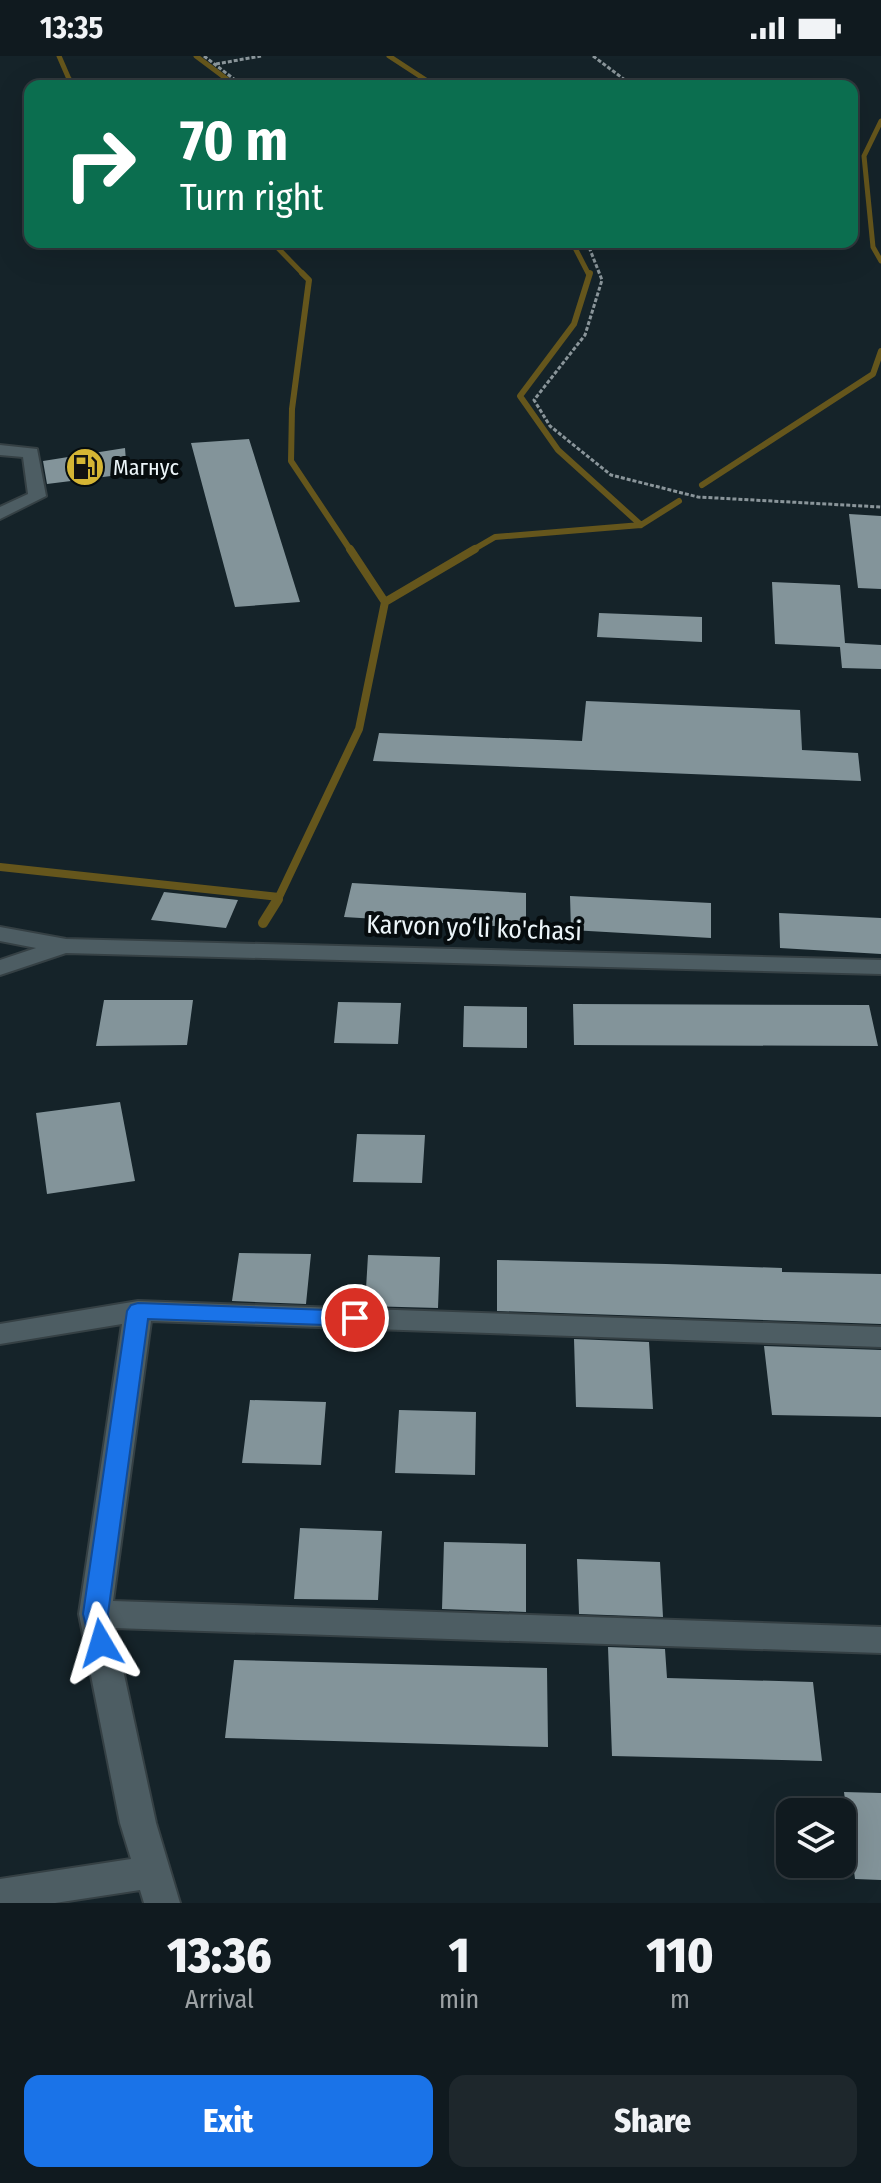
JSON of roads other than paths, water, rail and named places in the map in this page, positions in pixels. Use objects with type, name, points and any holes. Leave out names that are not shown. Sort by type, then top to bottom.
[{"type":"street","points":[[0,450],[31,453],[37,496],[0,514]]},
{"type":"street","points":[[0,934],[66,946]]},
{"type":"street","points":[[0,968],[66,946]]},
{"type":"street","name":"Karvon yo‘li ko'chasi","points":[[66,946],[881,967]]},
{"type":"street","points":[[0,1895],[157,1888],[138,1823],[95,1614],[138,1311]]},
{"type":"street","points":[[0,1334],[138,1311],[881,1337]]},
{"type":"street","points":[[95,1614],[881,1640]]},
{"type":"waterway","points":[[59,56],[70,80]]},
{"type":"waterway","points":[[196,56],[228,80]]},
{"type":"waterway","points":[[389,56],[426,80]]},
{"type":"waterway","points":[[881,121],[864,156],[873,247],[881,261]]},
{"type":"waterway","points":[[278,248],[304,275]]},
{"type":"waterway","points":[[575,248],[589,275]]},
{"type":"waterway","points":[[590,273],[574,324],[520,396],[558,450],[641,525]]},
{"type":"waterway","points":[[304,275],[309,280],[292,409],[291,461],[351,551]]},
{"type":"waterway","points":[[702,485],[873,374],[881,351]]},
{"type":"waterway","points":[[641,525],[679,501]]},
{"type":"waterway","points":[[471,551],[495,537],[641,525]]},
{"type":"waterway","points":[[350,549],[385,602]]},
{"type":"waterway","points":[[385,602],[475,549]]},
{"type":"waterway","points":[[279,897],[359,729],[385,602]]},
{"type":"waterway","points":[[0,867],[279,897]]},
{"type":"waterway","points":[[263,923],[278,899]]},
{"type":"place","name":"Магнус","points":[[85,467]]}]
